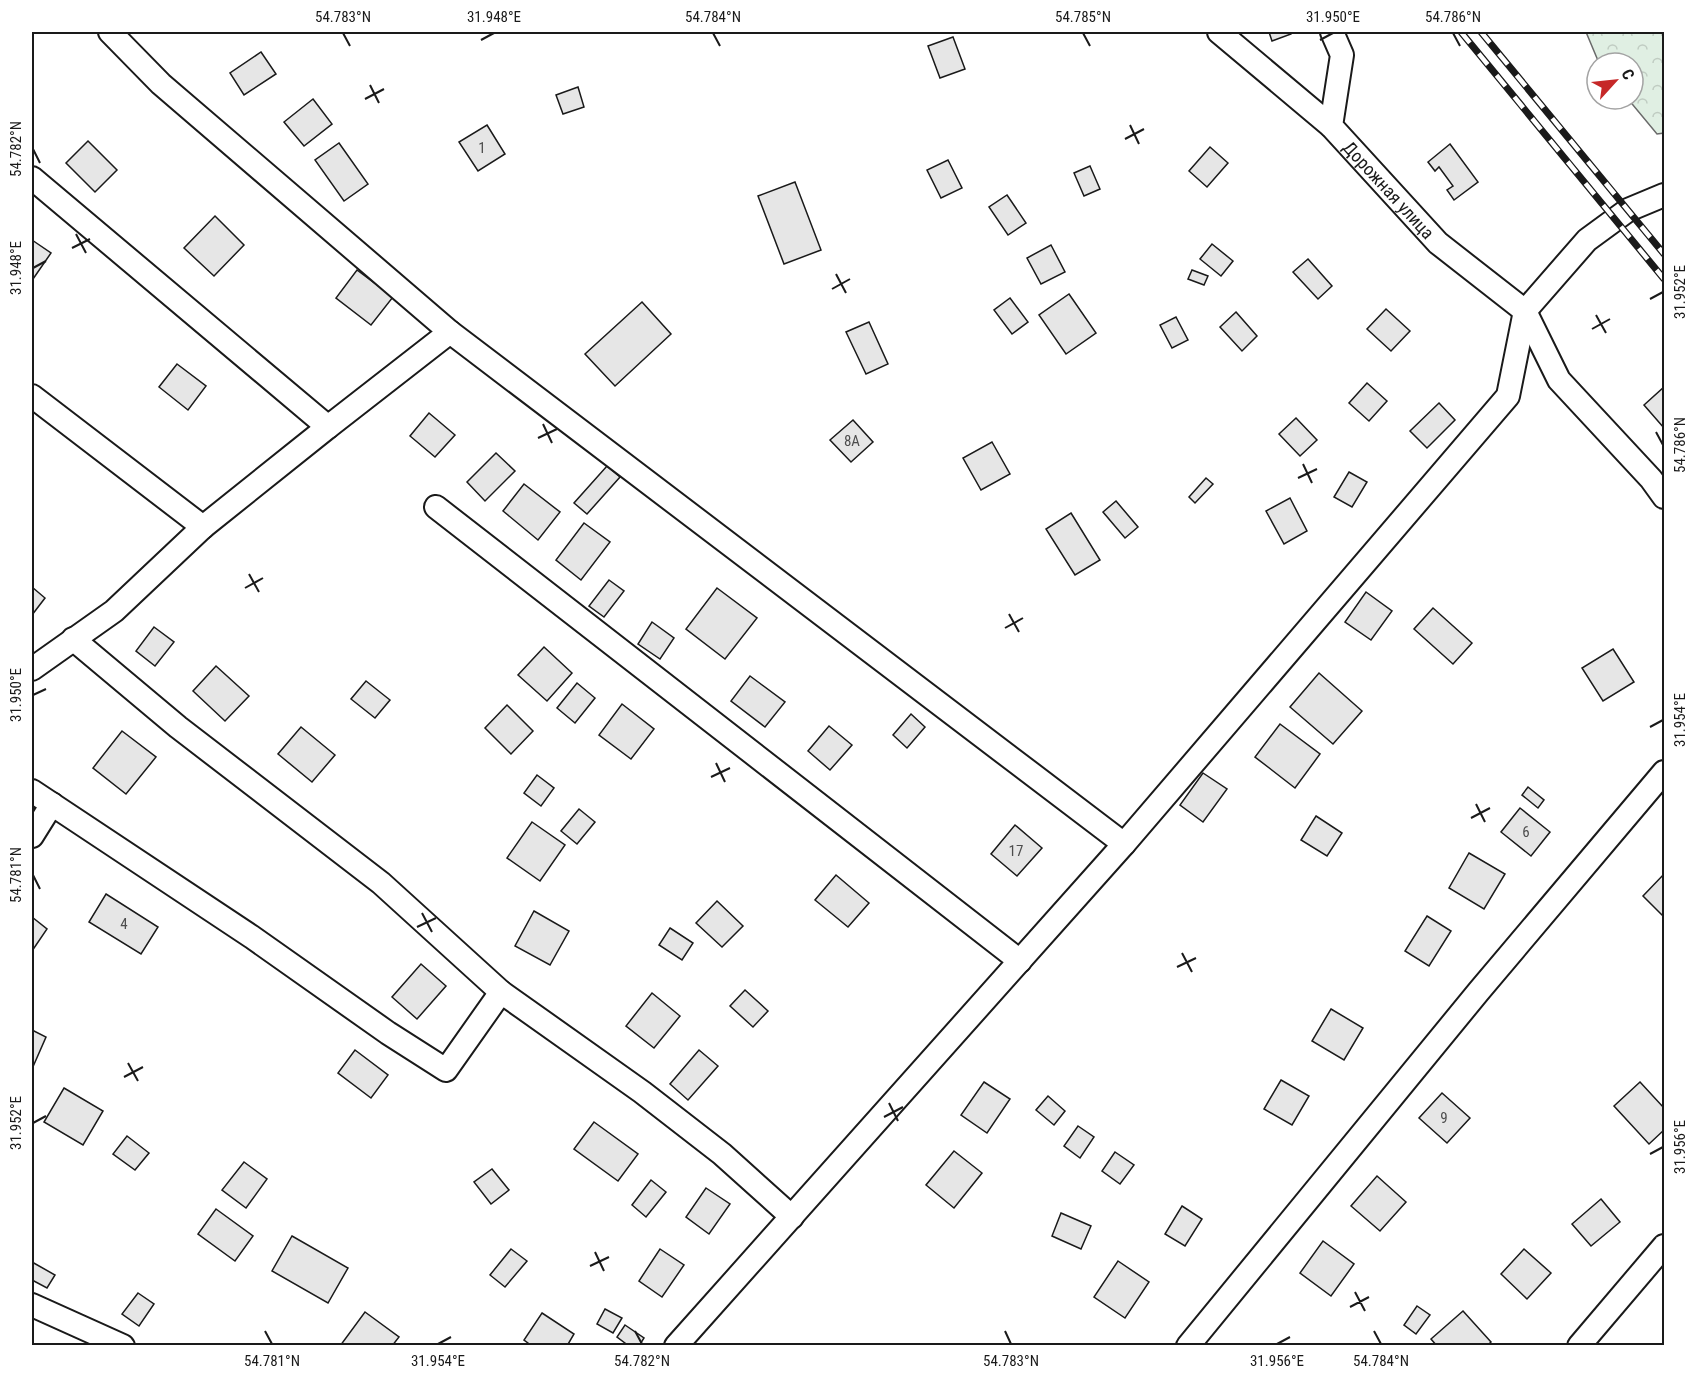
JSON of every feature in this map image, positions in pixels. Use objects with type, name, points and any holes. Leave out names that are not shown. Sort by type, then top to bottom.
[{"type":"street","points":[[110,32],[161,84],[450,332],[1124,844]]},
{"type":"street","points":[[1219,32],[1331,126]]},
{"type":"street","name":"Дорожная улица","points":[[1332,32],[1342,55],[1331,126],[1438,243],[1525,311]]},
{"type":"street","points":[[32,178],[328,427]]},
{"type":"street","points":[[676,1346],[1124,844],[1508,396],[1525,311],[1587,240],[1628,210],[1665,195]]},
{"type":"street","points":[[1525,311],[1559,380],[1665,497]]},
{"type":"street","points":[[32,669],[114,611],[203,527],[450,332]]},
{"type":"street","points":[[32,396],[203,527]]},
{"type":"street","points":[[436,507],[1020,961]]},
{"type":"street","points":[[73,639],[178,727],[381,883],[501,992],[642,1092],[722,1154],[792,1217]]},
{"type":"street","points":[[1188,1346],[1479,991],[1665,772]]},
{"type":"street","points":[[32,790],[252,936],[388,1033],[446,1070],[501,992]]},
{"type":"street","points":[[32,836],[52,804]]},
{"type":"street","points":[[1580,1346],[1665,1246]]},
{"type":"street","points":[[32,1305],[123,1346]]},
{"type":"green space","points":[[1586,32],[1664,32],[1664,133],[1657,134],[1638,111],[1645,111],[1645,51],[1594,51]]},
{"type":"building","points":[[1269,32],[1291,32],[1291,34],[1272,41]]},
{"type":"building","points":[[953,37],[965,69],[940,78],[928,46]]},
{"type":"building","points":[[261,52],[276,74],[244,95],[230,73]]},
{"type":"building","points":[[578,87],[584,107],[563,114],[556,95]]},
{"type":"building","points":[[313,99],[332,124],[304,146],[284,122]]},
{"type":"building","points":[[487,125],[505,154],[478,171],[459,142]]},
{"type":"building","points":[[88,141],[117,170],[95,192],[66,163]]},
{"type":"building","points":[[339,143],[368,184],[344,201],[315,160]]},
{"type":"building","points":[[1450,144],[1478,182],[1454,200],[1447,190],[1453,186],[1439,167],[1435,171],[1428,162]]},
{"type":"building","points":[[1210,147],[1228,163],[1207,187],[1189,171]]},
{"type":"building","points":[[948,160],[962,188],[941,198],[927,170]]},
{"type":"building","points":[[1090,166],[1100,189],[1084,196],[1074,173]]},
{"type":"building","points":[[795,182],[821,250],[784,264],[758,196]]},
{"type":"building","points":[[1007,195],[1026,223],[1008,235],[989,207]]},
{"type":"building","points":[[215,216],[244,245],[214,276],[184,248]]},
{"type":"building","points":[[32,240],[51,253],[33,279],[32,278]]},
{"type":"building","points":[[1212,244],[1233,261],[1221,276],[1200,259]]},
{"type":"building","points":[[1051,245],[1065,272],[1041,284],[1027,258]]},
{"type":"building","points":[[1308,259],[1332,286],[1318,299],[1293,272]]},
{"type":"building","points":[[357,270],[393,297],[371,325],[336,298]]},
{"type":"building","points":[[1192,270],[1208,276],[1204,285],[1188,279]]},
{"type":"building","points":[[1069,294],[1096,333],[1066,354],[1039,315]]},
{"type":"building","points":[[1010,298],[1028,322],[1012,334],[994,310]]},
{"type":"building","points":[[642,302],[671,334],[615,386],[585,354]]},
{"type":"building","points":[[1386,309],[1410,331],[1391,351],[1367,329]]},
{"type":"building","points":[[1236,312],[1257,336],[1242,351],[1220,327]]},
{"type":"building","points":[[1176,317],[1188,340],[1172,348],[1160,325]]},
{"type":"building","points":[[869,322],[888,364],[866,374],[846,332]]},
{"type":"building","points":[[177,364],[206,386],[188,410],[159,387]]},
{"type":"building","points":[[1367,383],[1387,401],[1369,421],[1349,403]]},
{"type":"building","points":[[1664,387],[1664,428],[1644,405]]},
{"type":"building","points":[[1439,403],[1455,420],[1427,448],[1410,431]]},
{"type":"building","points":[[429,413],[455,435],[435,457],[410,436]]},
{"type":"building","points":[[1296,418],[1317,440],[1300,456],[1279,434]]},
{"type":"building","points":[[853,420],[873,442],[851,462],[830,440]]},
{"type":"building","points":[[992,442],[1010,474],[981,490],[963,458]]},
{"type":"building","points":[[496,453],[515,471],[485,501],[467,482]]},
{"type":"building","points":[[607,466],[620,477],[587,514],[574,503]]},
{"type":"building","points":[[1349,472],[1367,482],[1352,507],[1334,497]]},
{"type":"building","points":[[1206,478],[1213,484],[1195,503],[1189,497]]},
{"type":"building","points":[[524,484],[560,512],[538,540],[503,511]]},
{"type":"building","points":[[1290,498],[1307,531],[1284,544],[1266,511]]},
{"type":"building","points":[[1116,501],[1138,527],[1125,538],[1103,512]]},
{"type":"building","points":[[1071,513],[1100,560],[1075,575],[1046,529]]},
{"type":"building","points":[[584,523],[610,542],[581,580],[556,560]]},
{"type":"building","points":[[609,580],[624,591],[604,617],[589,606]]},
{"type":"building","points":[[32,587],[45,598],[32,615]]},
{"type":"building","points":[[717,588],[757,618],[725,659],[686,629]]},
{"type":"building","points":[[1366,592],[1392,611],[1371,640],[1345,622]]},
{"type":"building","points":[[1433,608],[1472,643],[1453,664],[1414,629]]},
{"type":"building","points":[[652,622],[674,638],[660,659],[638,644]]},
{"type":"building","points":[[154,627],[174,642],[155,666],[136,651]]},
{"type":"building","points":[[544,647],[572,673],[547,701],[518,675]]},
{"type":"building","points":[[1613,649],[1634,682],[1603,701],[1582,668]]},
{"type":"building","points":[[216,666],[249,696],[225,721],[193,691]]},
{"type":"building","points":[[1319,673],[1362,711],[1333,744],[1290,707]]},
{"type":"building","points":[[750,676],[785,702],[765,727],[731,701]]},
{"type":"building","points":[[366,681],[390,700],[375,718],[351,699]]},
{"type":"building","points":[[577,683],[595,698],[575,723],[557,708]]},
{"type":"building","points":[[622,704],[654,729],[631,759],[599,735]]},
{"type":"building","points":[[507,705],[533,731],[511,754],[485,728]]},
{"type":"building","points":[[911,714],[925,727],[907,748],[893,735]]},
{"type":"building","points":[[1280,724],[1320,754],[1295,788],[1255,757]]},
{"type":"building","points":[[829,726],[852,745],[830,770],[808,751]]},
{"type":"building","points":[[301,727],[335,755],[312,782],[278,754]]},
{"type":"building","points":[[122,731],[156,757],[126,794],[93,768]]},
{"type":"building","points":[[1203,773],[1227,789],[1203,822],[1180,805]]},
{"type":"building","points":[[537,775],[554,788],[541,806],[524,793]]},
{"type":"building","points":[[1528,787],[1544,800],[1538,808],[1522,795]]},
{"type":"building","points":[[1520,808],[1550,832],[1531,856],[1501,832]]},
{"type":"building","points":[[579,809],[595,822],[577,844],[561,831]]},
{"type":"building","points":[[1316,816],[1342,833],[1327,856],[1301,840]]},
{"type":"building","points":[[532,822],[565,845],[540,881],[507,858]]},
{"type":"building","points":[[1015,825],[1042,848],[1017,876],[991,854]]},
{"type":"building","points":[[1469,853],[1505,874],[1484,909],[1449,888]]},
{"type":"building","points":[[1664,874],[1664,917],[1643,896]]},
{"type":"building","points":[[836,875],[869,903],[848,927],[815,900]]},
{"type":"building","points":[[106,894],[158,927],[141,954],[89,922]]},
{"type":"building","points":[[717,901],[743,926],[722,947],[696,923]]},
{"type":"building","points":[[534,911],[569,931],[550,965],[515,946]]},
{"type":"building","points":[[1427,916],[1451,931],[1429,966],[1405,951]]},
{"type":"building","points":[[32,917],[47,929],[32,951]]},
{"type":"building","points":[[670,928],[693,943],[682,960],[659,945]]},
{"type":"building","points":[[421,964],[446,986],[417,1019],[392,997]]},
{"type":"building","points":[[745,990],[768,1011],[753,1027],[730,1006]]},
{"type":"building","points":[[652,993],[680,1016],[654,1048],[626,1026]]},
{"type":"building","points":[[1331,1009],[1363,1028],[1344,1060],[1312,1041]]},
{"type":"building","points":[[32,1030],[46,1037],[32,1069]]},
{"type":"building","points":[[355,1050],[388,1075],[371,1098],[338,1073]]},
{"type":"building","points":[[699,1050],[718,1066],[688,1100],[670,1084]]},
{"type":"building","points":[[1281,1080],[1309,1096],[1292,1125],[1264,1109]]},
{"type":"building","points":[[984,1082],[1010,1099],[987,1133],[961,1115]]},
{"type":"building","points":[[1640,1082],[1664,1108],[1664,1130],[1649,1144],[1614,1106]]},
{"type":"building","points":[[64,1088],[103,1111],[83,1145],[44,1122]]},
{"type":"building","points":[[1442,1093],[1470,1118],[1447,1143],[1419,1118]]},
{"type":"building","points":[[1048,1096],[1065,1111],[1054,1125],[1036,1110]]},
{"type":"building","points":[[594,1122],[638,1154],[618,1181],[574,1149]]},
{"type":"building","points":[[1078,1126],[1094,1137],[1080,1158],[1064,1146]]},
{"type":"building","points":[[127,1136],[149,1153],[135,1170],[113,1154]]},
{"type":"building","points":[[954,1151],[982,1173],[954,1208],[926,1185]]},
{"type":"building","points":[[1115,1152],[1134,1165],[1120,1184],[1102,1171]]},
{"type":"building","points":[[244,1162],[267,1179],[246,1208],[222,1190]]},
{"type":"building","points":[[492,1169],[509,1190],[491,1204],[474,1182]]},
{"type":"building","points":[[1377,1176],[1406,1202],[1380,1231],[1351,1206]]},
{"type":"building","points":[[651,1180],[666,1192],[646,1217],[632,1205]]},
{"type":"building","points":[[706,1188],[730,1204],[709,1234],[686,1217]]},
{"type":"building","points":[[1601,1199],[1620,1222],[1591,1246],[1572,1224]]},
{"type":"building","points":[[1182,1206],[1202,1219],[1185,1246],[1165,1234]]},
{"type":"building","points":[[216,1209],[253,1236],[235,1261],[198,1234]]},
{"type":"building","points":[[1061,1213],[1091,1226],[1081,1249],[1052,1236]]},
{"type":"building","points":[[292,1236],[348,1268],[328,1303],[272,1271]]},
{"type":"building","points":[[1323,1241],[1354,1264],[1331,1296],[1300,1273]]},
{"type":"building","points":[[511,1249],[527,1261],[505,1287],[490,1275]]},
{"type":"building","points":[[660,1249],[684,1265],[662,1297],[639,1281]]},
{"type":"building","points":[[1524,1249],[1551,1273],[1527,1299],[1501,1274]]},
{"type":"building","points":[[1118,1261],[1149,1282],[1125,1318],[1094,1297]]},
{"type":"building","points":[[32,1262],[55,1275],[47,1288],[32,1280]]},
{"type":"building","points":[[138,1293],[154,1304],[139,1326],[122,1314]]},
{"type":"building","points":[[1417,1306],[1430,1315],[1416,1334],[1404,1325]]},
{"type":"building","points":[[605,1309],[622,1318],[613,1333],[597,1324]]},
{"type":"building","points":[[1463,1311],[1491,1342],[1487,1346],[1437,1346],[1431,1339]]},
{"type":"building","points":[[365,1312],[399,1337],[392,1346],[340,1346]]},
{"type":"building","points":[[542,1313],[574,1334],[567,1346],[532,1346],[524,1340]]},
{"type":"building","points":[[625,1325],[644,1338],[639,1346],[629,1346],[617,1337]]},
{"type":"railway","points":[[1461,32],[1664,279]]},
{"type":"railway","points":[[1481,32],[1664,254]]}]
